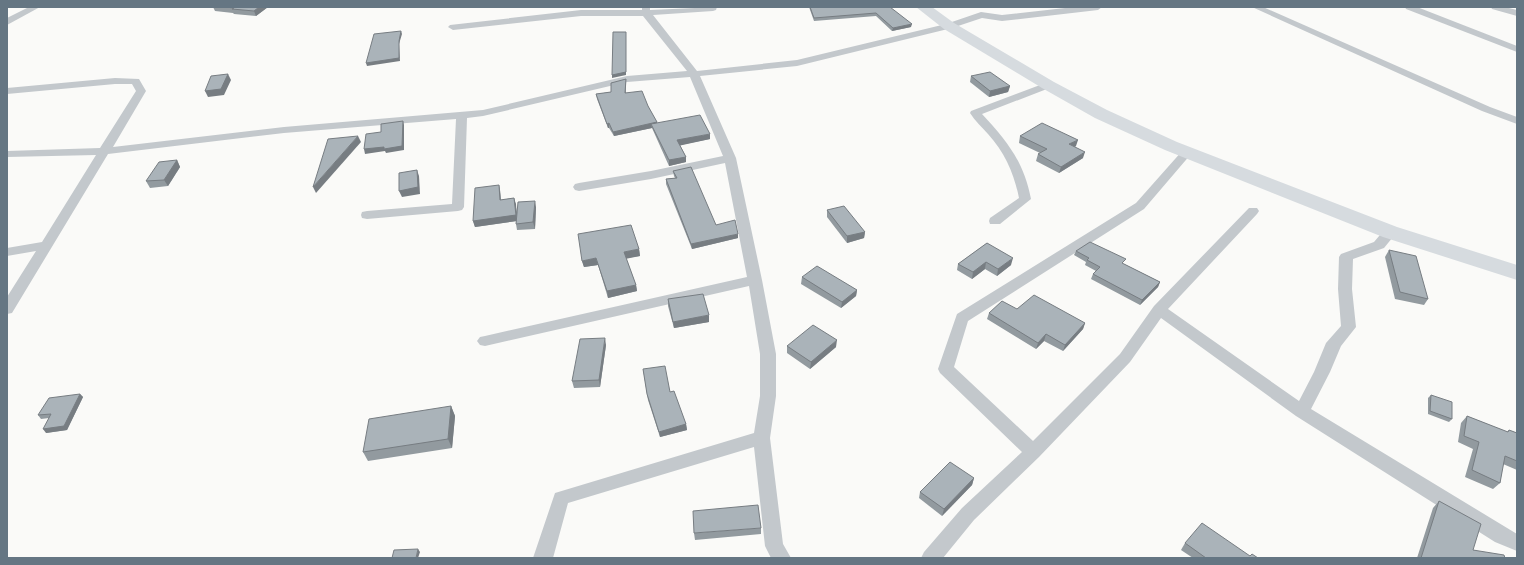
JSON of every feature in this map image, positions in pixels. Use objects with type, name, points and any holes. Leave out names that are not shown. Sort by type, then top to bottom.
[{"type":"main road","points":[[922,7],[949,26],[1048,85],[1101,114],[1186,152],[1268,186],[1390,232],[1517,273]]},
{"type":"street","points":[[7,22],[36,7]]},
{"type":"street","points":[[981,16],[990,7]]},
{"type":"street","points":[[7,154],[104,151],[284,130],[483,113],[627,79],[694,74],[797,63],[949,26],[981,16],[1002,18],[1098,7]]},
{"type":"street","points":[[1256,7],[1486,109],[1517,121]]},
{"type":"street","points":[[1410,7],[1517,49]]},
{"type":"street","points":[[1495,7],[1517,13]]},
{"type":"street","points":[[453,27],[581,13],[713,8]]},
{"type":"street","points":[[646,10],[694,74],[730,158],[755,280],[768,354],[768,396],[762,438],[774,546],[781,558]]},
{"type":"street","points":[[7,91],[115,81],[135,81],[141,91],[7,309]]},
{"type":"street","points":[[995,221],[1025,199],[1023,181],[1007,148],[975,114],[1048,85]]},
{"type":"street","points":[[367,215],[458,206],[462,115]]},
{"type":"street","points":[[1032,452],[946,369],[962,318],[1140,206],[1186,152]]},
{"type":"street","points":[[579,187],[651,175],[730,158]]},
{"type":"street","points":[[930,558],[968,514],[1125,358],[1158,310],[1253,211]]},
{"type":"street","points":[[1302,411],[1322,372],[1334,343],[1349,327],[1345,289],[1346,257],[1378,245],[1390,232]]},
{"type":"street","points":[[7,252],[46,245]]},
{"type":"street","points":[[485,341],[755,280]]},
{"type":"street","points":[[1158,310],[1302,411],[1502,536],[1517,543]]},
{"type":"street","points":[[543,558],[561,498],[762,438]]},
{"type":"building","points":[[225,7],[259,7],[254,11]]},
{"type":"building","points":[[810,7],[890,7],[912,24],[893,28],[876,13],[814,18]]},
{"type":"building","points":[[401,31],[399,41],[399,58],[366,63],[374,34]]},
{"type":"building","points":[[613,32],[626,32],[626,72],[612,75]]},
{"type":"building","points":[[990,72],[1010,86],[990,91],[971,76]]},
{"type":"building","points":[[228,74],[221,89],[205,91],[211,76]]},
{"type":"building","points":[[626,79],[625,93],[642,91],[657,122],[613,132],[609,123],[607,124],[596,94],[611,92],[611,83]]},
{"type":"building","points":[[700,115],[710,134],[677,140],[686,157],[669,160],[651,124]]},
{"type":"building","points":[[403,121],[402,146],[384,149],[384,147],[364,149],[366,134],[381,132],[381,124]]},
{"type":"building","points":[[1042,123],[1078,140],[1069,144],[1085,152],[1061,167],[1038,154],[1047,149],[1020,136]]},
{"type":"building","points":[[358,136],[313,187],[328,139]]},
{"type":"building","points":[[177,160],[164,180],[146,181],[159,162]]},
{"type":"building","points":[[691,167],[716,225],[735,220],[738,234],[691,244],[666,179],[677,178],[673,171]]},
{"type":"building","points":[[417,170],[418,187],[399,191],[399,173]]},
{"type":"building","points":[[499,185],[500,200],[514,198],[516,215],[473,221],[475,188]]},
{"type":"building","points":[[535,201],[533,222],[516,224],[518,202]]},
{"type":"building","points":[[844,206],[865,232],[847,236],[827,210]]},
{"type":"building","points":[[631,225],[639,249],[624,252],[636,285],[607,291],[596,258],[582,261],[578,234]]},
{"type":"building","points":[[1090,242],[1126,259],[1122,263],[1160,282],[1142,300],[1093,274],[1100,267],[1087,260],[1089,258],[1076,251]]},
{"type":"building","points":[[987,243],[1013,258],[998,269],[986,262],[973,272],[958,264]]},
{"type":"building","points":[[1389,250],[1416,256],[1428,299],[1400,292]]},
{"type":"building","points":[[817,266],[857,290],[842,302],[802,277]]},
{"type":"building","points":[[703,294],[709,315],[673,322],[668,299]]},
{"type":"building","points":[[1034,295],[1085,323],[1065,345],[1046,334],[1038,343],[989,313],[1002,301],[1017,309]]},
{"type":"building","points":[[813,325],[837,340],[811,362],[787,346]]},
{"type":"building","points":[[605,338],[599,380],[572,381],[580,339]]},
{"type":"building","points":[[665,366],[670,392],[674,391],[686,424],[659,432],[647,394],[643,369]]},
{"type":"building","points":[[80,394],[64,426],[43,429],[51,414],[38,415],[49,398]]},
{"type":"building","points":[[1431,395],[1452,402],[1452,419],[1430,411]]},
{"type":"building","points":[[451,406],[448,439],[363,452],[369,419]]},
{"type":"building","points":[[1467,416],[1508,432],[1509,430],[1517,433],[1517,461],[1505,456],[1500,483],[1472,470],[1479,442],[1464,436]]},
{"type":"building","points":[[950,462],[974,478],[944,509],[920,492]]},
{"type":"building","points":[[1439,501],[1481,524],[1473,550],[1504,555],[1505,558],[1421,558]]},
{"type":"building","points":[[758,505],[761,528],[694,533],[693,511]]},
{"type":"building","points":[[1202,523],[1250,556],[1252,554],[1258,558],[1206,558],[1185,543]]},
{"type":"building","points":[[418,549],[416,558],[392,558],[394,550]]}]
